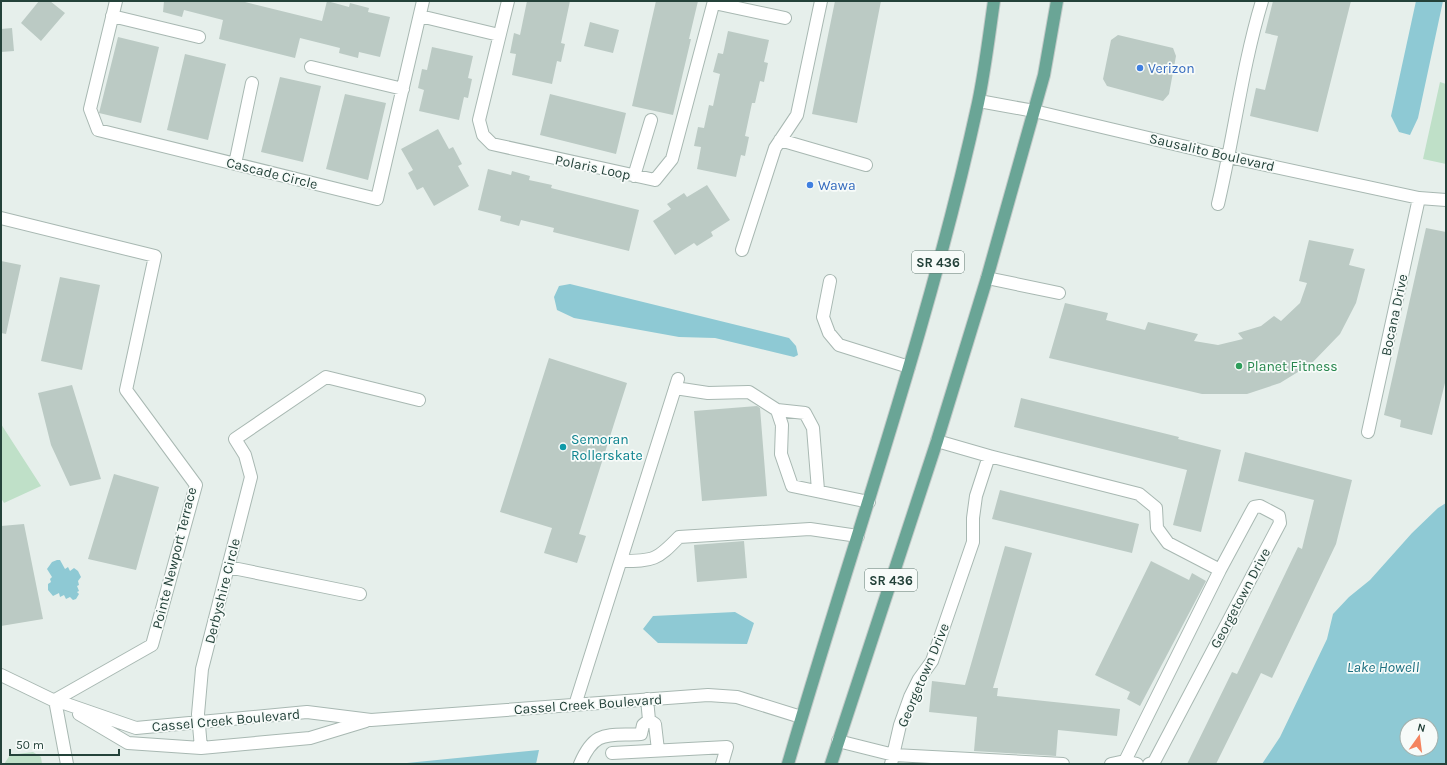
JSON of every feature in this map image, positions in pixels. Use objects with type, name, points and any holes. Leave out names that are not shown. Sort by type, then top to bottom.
[{"type":"main road","name":"SR 436","points":[[788,764],[801,717],[869,502],[953,210],[979,101],[994,1]]},
{"type":"main road","name":"SR 436","points":[[831,764],[937,441],[987,278],[1044,75],[1057,1]]},
{"type":"street","name":"Cascade Circle","points":[[116,1],[90,109],[98,130],[377,199],[423,1]]},
{"type":"street","name":"Polaris Loop","points":[[508,1],[479,120],[483,135],[492,144],[655,180],[672,159],[714,2]]},
{"type":"street","points":[[742,250],[775,148],[797,115],[821,1]]},
{"type":"street","points":[[1218,204],[1230,157],[1233,125],[1254,27],[1262,1]]},
{"type":"street","points":[[714,2],[785,18]]},
{"type":"street","points":[[112,16],[199,37]]},
{"type":"street","points":[[420,16],[499,35]]},
{"type":"street","points":[[311,67],[403,89]]},
{"type":"street","points":[[235,164],[252,83]]},
{"type":"street","name":"Sausalito Boulevard","points":[[979,101],[1034,111],[1230,157],[1419,198],[1446,200]]},
{"type":"street","points":[[634,176],[651,120]]},
{"type":"street","points":[[780,140],[866,165]]},
{"type":"street","name":"Bocana Drive","points":[[1368,432],[1419,198]]},
{"type":"street","name":"Pointe Newport Terrace","points":[[1,218],[155,256],[126,390],[196,485],[152,645],[55,700]]},
{"type":"street","points":[[987,278],[1059,293]]},
{"type":"street","points":[[830,280],[823,317],[829,333],[839,345],[909,367]]},
{"type":"street","name":"Derbyshire Circle","points":[[201,748],[199,689],[202,669],[251,477],[245,455],[235,439],[326,376],[419,400]]},
{"type":"street","points":[[575,705],[677,384],[708,393],[749,392],[777,410],[804,414],[814,428],[818,490]]},
{"type":"street","points":[[777,410],[782,425],[781,454],[792,486],[818,490],[869,502]]},
{"type":"street","points":[[937,441],[989,456],[1139,494],[1156,508],[1157,528],[1168,543],[1220,570]]},
{"type":"street","name":"Georgetown Drive","points":[[893,760],[900,725],[910,697],[932,661],[973,542],[973,518],[976,496],[989,456]]},
{"type":"street","name":"Georgetown Drive","points":[[1125,761],[1220,570],[1254,507],[1260,506],[1278,516],[1280,523],[1154,762],[1149,764]]},
{"type":"street","points":[[621,561],[648,561],[662,555],[679,537],[810,529],[858,536]]},
{"type":"street","points":[[228,567],[360,594]]},
{"type":"street","points":[[1,675],[55,700],[67,764]]},
{"type":"street","name":"Cassel Creek Boulevard","points":[[55,700],[136,728],[307,712],[371,720],[708,695],[737,697],[801,717]]},
{"type":"street","points":[[647,699],[649,720],[654,724],[658,750]]},
{"type":"street","name":"Cassel Creek Boulevard","points":[[55,700],[128,742],[201,748],[310,738],[371,720]]},
{"type":"street","points":[[580,764],[591,743],[600,736],[641,734],[643,726],[649,720]]},
{"type":"street","points":[[838,741],[893,760],[1063,764]]},
{"type":"street","points":[[612,753],[727,746],[722,764]]},
{"type":"street","points":[[587,749],[589,764]]},
{"type":"street","points":[[1111,764],[1125,761],[1137,764]]},
{"type":"green space","points":[[1440,82],[1446,84],[1446,164],[1423,159]]},
{"type":"green space","points":[[1,424],[41,486],[4,503],[1,498]]},
{"type":"green space","points":[[33,752],[41,757],[42,764],[4,764],[10,755]]},
{"type":"water","points":[[1416,1],[1443,1],[1418,118],[1410,135],[1399,132],[1391,116]]},
{"type":"water","points":[[570,284],[789,338],[796,346],[798,355],[794,357],[715,338],[679,337],[574,318],[557,310],[554,297],[559,286]]},
{"type":"water","name":"Lake Howell","points":[[1446,503],[1446,764],[1262,764],[1280,737],[1327,639],[1333,614],[1349,597],[1370,580],[1412,533],[1438,508]]},
{"type":"water","points":[[60,560],[65,569],[68,567],[70,571],[74,568],[78,571],[81,577],[78,581],[79,585],[77,586],[79,591],[77,592],[79,594],[76,599],[73,600],[70,597],[66,599],[64,595],[60,597],[59,593],[53,596],[48,590],[48,584],[51,582],[50,579],[52,577],[47,569],[52,562]]},
{"type":"water","points":[[735,612],[754,623],[747,644],[658,643],[643,629],[653,616]]},
{"type":"water","points":[[539,750],[536,764],[407,764],[407,763]]},
{"type":"building","points":[[39,1],[50,1],[65,13],[41,41],[21,23]]},
{"type":"building","points":[[164,1],[241,1],[322,21],[327,1],[349,7],[350,3],[369,8],[368,12],[390,17],[380,57],[359,52],[358,58],[339,53],[340,48],[300,38],[295,58],[219,39],[223,20],[184,10],[182,17],[163,12]]},
{"type":"building","points":[[527,1],[570,1],[561,43],[565,44],[561,62],[557,61],[552,84],[512,75],[516,54],[510,53],[514,33],[520,35]]},
{"type":"building","points":[[656,1],[698,1],[689,39],[691,39],[673,115],[632,106]]},
{"type":"building","points":[[835,1],[881,1],[857,123],[812,114]]},
{"type":"building","points":[[1273,1],[1351,1],[1318,132],[1250,116],[1256,88],[1265,90],[1278,36],[1265,33]]},
{"type":"building","points":[[590,22],[619,30],[613,53],[584,46]]},
{"type":"building","points":[[12,28],[14,51],[1,52],[1,29]]},
{"type":"building","points":[[728,31],[769,40],[764,62],[768,63],[764,82],[760,81],[755,103],[752,103],[745,136],[749,137],[745,156],[741,155],[736,177],[697,169],[701,147],[694,146],[698,127],[704,128],[709,105],[713,106],[720,74],[713,72],[718,53],[723,54]]},
{"type":"building","name":"Verizon","points":[[1118,35],[1173,48],[1176,56],[1169,94],[1163,101],[1107,86],[1103,79],[1111,40]]},
{"type":"building","points":[[118,37],[159,47],[141,123],[99,113]]},
{"type":"building","points":[[432,47],[473,56],[468,78],[472,79],[468,98],[464,97],[459,120],[419,111],[424,90],[418,88],[422,69],[427,70]]},
{"type":"building","points":[[185,54],[226,64],[208,140],[167,130]]},
{"type":"building","points":[[280,77],[321,86],[303,162],[261,152]]},
{"type":"building","points":[[345,94],[386,103],[368,180],[326,169]]},
{"type":"building","points":[[550,94],[626,113],[616,154],[540,135]]},
{"type":"building","points":[[438,129],[449,149],[453,147],[462,164],[458,166],[469,186],[434,206],[423,187],[417,190],[408,173],[413,170],[401,149]]},
{"type":"building","points":[[488,169],[511,175],[512,171],[530,176],[529,180],[552,185],[551,188],[639,210],[629,251],[553,232],[554,228],[521,220],[519,226],[500,221],[501,216],[478,210]]},
{"type":"building","points":[[707,185],[730,220],[711,232],[713,236],[697,246],[694,243],[675,255],[653,221],[671,209],[667,204],[684,193],[687,197]]},
{"type":"building","points":[[1426,228],[1446,232],[1446,379],[1432,435],[1400,427],[1401,420],[1384,415]]},
{"type":"building","points":[[1309,240],[1354,249],[1349,265],[1365,269],[1356,303],[1340,334],[1311,364],[1280,383],[1247,394],[1202,394],[1049,358],[1065,303],[1108,313],[1106,320],[1145,330],[1148,322],[1198,334],[1194,341],[1218,345],[1243,339],[1238,333],[1261,326],[1274,316],[1281,321],[1300,303],[1307,283],[1299,281]]},
{"type":"building","points":[[1,261],[21,265],[6,334],[1,333]]},
{"type":"building","points":[[60,277],[100,285],[82,370],[41,361]]},
{"type":"building","name":"Semoran Rollerskate","points":[[549,358],[627,383],[579,534],[586,536],[577,563],[544,553],[552,528],[500,512]]},
{"type":"building","points":[[72,385],[101,479],[70,486],[51,445],[38,393]]},
{"type":"building","points":[[1021,398],[1179,437],[1178,439],[1221,450],[1201,532],[1173,525],[1187,470],[1014,427]]},
{"type":"building","points":[[757,406],[760,408],[767,496],[702,501],[694,411]]},
{"type":"building","points":[[1245,452],[1352,480],[1336,544],[1272,678],[1261,673],[1216,764],[1187,764],[1232,672],[1237,674],[1298,547],[1302,549],[1314,500],[1238,481]]},
{"type":"building","points":[[114,474],[159,487],[136,570],[88,559]]},
{"type":"building","points":[[1000,490],[1139,524],[1132,553],[992,519]]},
{"type":"building","points":[[24,524],[43,619],[1,626],[1,526]]},
{"type":"building","points":[[744,541],[747,578],[697,582],[694,545]]},
{"type":"building","points":[[1005,546],[1032,553],[993,688],[998,688],[997,696],[1120,709],[1117,736],[1058,730],[1056,756],[974,751],[977,717],[929,712],[932,681],[965,685]]},
{"type":"building","points":[[1151,561],[1189,580],[1192,573],[1206,581],[1140,706],[1127,699],[1130,692],[1095,675]]},
{"type":"place","name":"Verizon","points":[[1140,68]]},
{"type":"place","name":"Wawa","points":[[810,185]]},
{"type":"place","name":"Planet Fitness","points":[[1239,366]]},
{"type":"place","name":"Semoran Rollerskate","points":[[563,447]]}]
